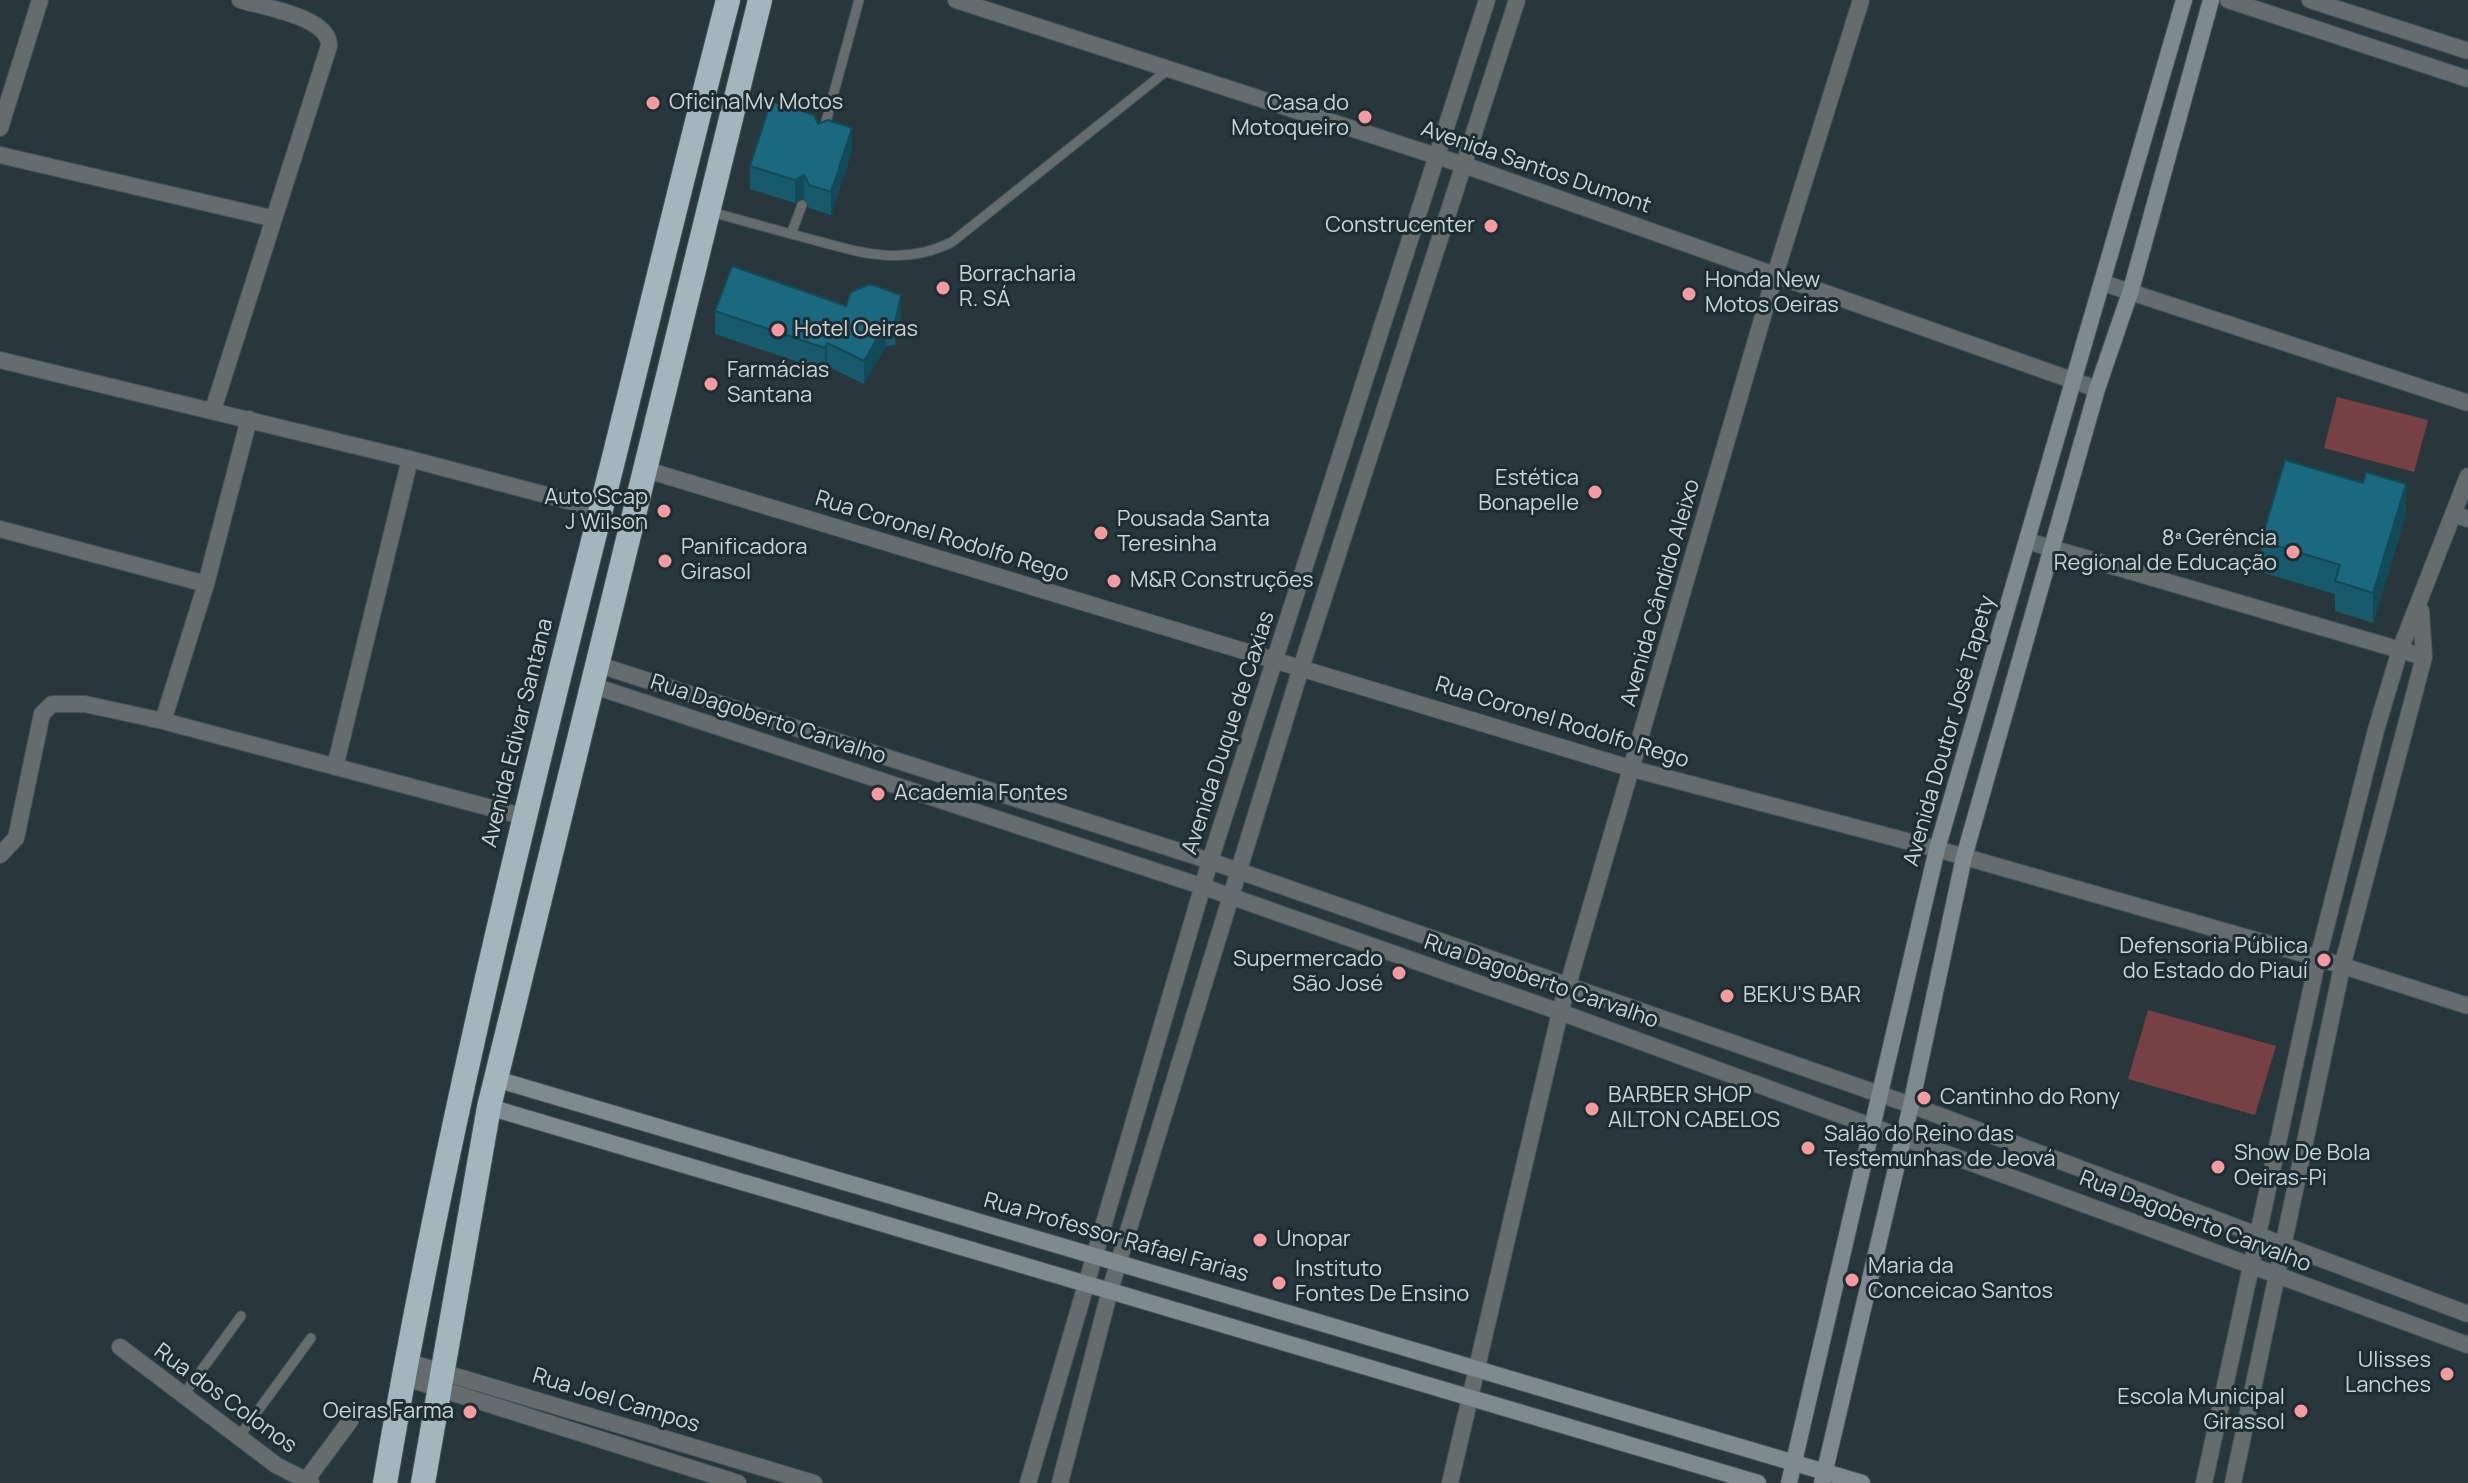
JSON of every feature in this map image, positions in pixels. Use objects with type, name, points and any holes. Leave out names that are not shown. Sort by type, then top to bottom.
[{"type":"highway","name":"Avenida Edivar Santana","points":[[385,1483],[404,1369],[462,1085],[647,313],[728,0]]},
{"type":"highway","points":[[423,1483],[489,1107],[760,0]]},
{"type":"highway","points":[[647,313],[681,318]]},
{"type":"street","points":[[0,128],[40,0]]},
{"type":"street","points":[[213,410],[271,218],[327,55],[329,38],[316,24],[240,0]]},
{"type":"street","name":"Avenida Santos Dumont","points":[[956,0],[1438,156],[2097,389]]},
{"type":"street","name":"Avenida Duque de Caxias","points":[[1028,1483],[1210,861],[1487,0]]},
{"type":"street","points":[[1060,1483],[1110,1290],[1233,898],[1301,668],[1517,0]]},
{"type":"street","name":"Avenida Cândido Aleixo","points":[[1450,1483],[1560,1012],[1775,275],[1861,0]]},
{"type":"street","name":"Avenida Doutor José Tapety","points":[[1789,1483],[1937,849],[2184,0]]},
{"type":"street","points":[[1824,1477],[1911,1105],[1964,857],[2097,389],[2131,290],[2211,0]]},
{"type":"street","points":[[2228,0],[2468,79]]},
{"type":"street","points":[[2310,0],[2468,51]]},
{"type":"street","points":[[0,155],[271,218]]},
{"type":"street","points":[[2103,283],[2468,403]]},
{"type":"street","points":[[0,360],[410,459],[599,509]]},
{"type":"street","points":[[163,721],[206,584],[249,419]]},
{"type":"street","points":[[335,767],[410,459]]},
{"type":"street","name":"Rua Coronel Rodolfo Rego","points":[[647,470],[1633,769],[1937,849],[2318,958],[2468,1006]]},
{"type":"street","points":[[2204,1483],[2318,958],[2376,730],[2400,650],[2460,517],[2468,476]]},
{"type":"street","points":[[0,529],[206,584]]},
{"type":"street","points":[[2027,541],[2424,657]]},
{"type":"street","points":[[2233,1483],[2274,1276],[2342,967],[2424,657],[2420,606]]},
{"type":"street","name":"Rua Dagoberto Carvalho","points":[[593,674],[1210,861],[1911,1105],[2282,1247],[2468,1314]]},
{"type":"street","name":"Rua Dagoberto Carvalho","points":[[593,674],[1560,1012],[1903,1135],[2274,1276],[2468,1345]]},
{"type":"street","points":[[0,855],[16,838],[46,708],[59,703],[85,704],[163,721],[525,817]]},
{"type":"street","name":"Rua Professor Rafael Farias","points":[[496,1079],[1795,1462],[1824,1477],[1862,1483]]},
{"type":"street","points":[[489,1107],[1758,1483]]},
{"type":"street","name":"Rua dos Colonos","points":[[120,1347],[238,1438],[307,1482]]},
{"type":"street","name":"Rua Joel Campos","points":[[404,1369],[814,1483]]},
{"type":"street","name":"Rua Joel Campos","points":[[440,1380],[738,1483]]},
{"type":"street","points":[[307,1482],[350,1421]]},
{"type":"lane","points":[[821,140],[859,0]]},
{"type":"lane","points":[[708,211],[892,257],[932,252],[952,242],[1169,69]]},
{"type":"lane","points":[[791,234],[802,205]]},
{"type":"lane","points":[[182,1397],[241,1316]]},
{"type":"lane","points":[[238,1438],[311,1338]]},
{"type":"shaded area","points":[[2337,397],[2428,420],[2414,472],[2324,448]]},
{"type":"shaded area","points":[[2148,1010],[2276,1046],[2255,1115],[2128,1079]]},
{"type":"building","points":[[771,101],[814,115],[818,124],[828,120],[852,128],[831,192],[809,185],[804,175],[795,180],[750,166]]},
{"type":"building","points":[[732,266],[846,306],[851,292],[870,284],[901,295],[895,322],[886,323],[864,361],[827,343],[825,348],[715,311]]},
{"type":"building","points":[[2285,460],[2363,483],[2366,472],[2406,484],[2373,593],[2335,581],[2340,565],[2261,541]]},
{"type":"place","name":"Oficina Mv Motos","points":[[653,103]]},
{"type":"place","name":"Casa do Motoqueiro","points":[[1365,117]]},
{"type":"place","name":"Construcenter","points":[[1491,226]]},
{"type":"place","name":"Borracharia R. SÁ","points":[[943,288]]},
{"type":"place","name":"Honda New Motos Oeiras","points":[[1689,294]]},
{"type":"place","name":"Hotel Oeiras","points":[[778,330]]},
{"type":"place","name":"Farmácias Santana","points":[[711,384]]},
{"type":"place","name":"Estética Bonapelle","points":[[1595,492]]},
{"type":"place","name":"Auto Scap J Wilson","points":[[664,511]]},
{"type":"place","name":"Pousada Santa Teresinha","points":[[1101,533]]},
{"type":"place","name":"8ª Gerência Regional de Educação","points":[[2293,552]]},
{"type":"place","name":"Panificadora Girasol","points":[[665,561]]},
{"type":"place","name":"M&R Construções","points":[[1114,581]]},
{"type":"place","name":"Academia Fontes","points":[[878,794]]},
{"type":"place","name":"Defensoria Pública do Estado do Piauí","points":[[2324,960]]},
{"type":"place","name":"Supermercado São José","points":[[1399,973]]},
{"type":"place","name":"BEKU'S BAR","points":[[1727,996]]},
{"type":"place","name":"Cantinho do Rony","points":[[1924,1098]]},
{"type":"place","name":"BARBER SHOP AILTON CABELOS","points":[[1592,1109]]},
{"type":"place","name":"Salão do Reino das Testemunhas de Jeová","points":[[1808,1148]]},
{"type":"place","name":"Show De Bola Oeiras-Pi","points":[[2218,1167]]},
{"type":"place","name":"Unopar","points":[[1260,1240]]},
{"type":"place","name":"Maria da Conceicao Santos","points":[[1852,1280]]},
{"type":"place","name":"Instituto Fontes De Ensino","points":[[1279,1283]]},
{"type":"place","name":"Ulisses Lanches","points":[[2447,1374]]},
{"type":"place","name":"Escola Municipal Girassol","points":[[2301,1411]]},
{"type":"place","name":"Oeiras Farma","points":[[470,1412]]}]
